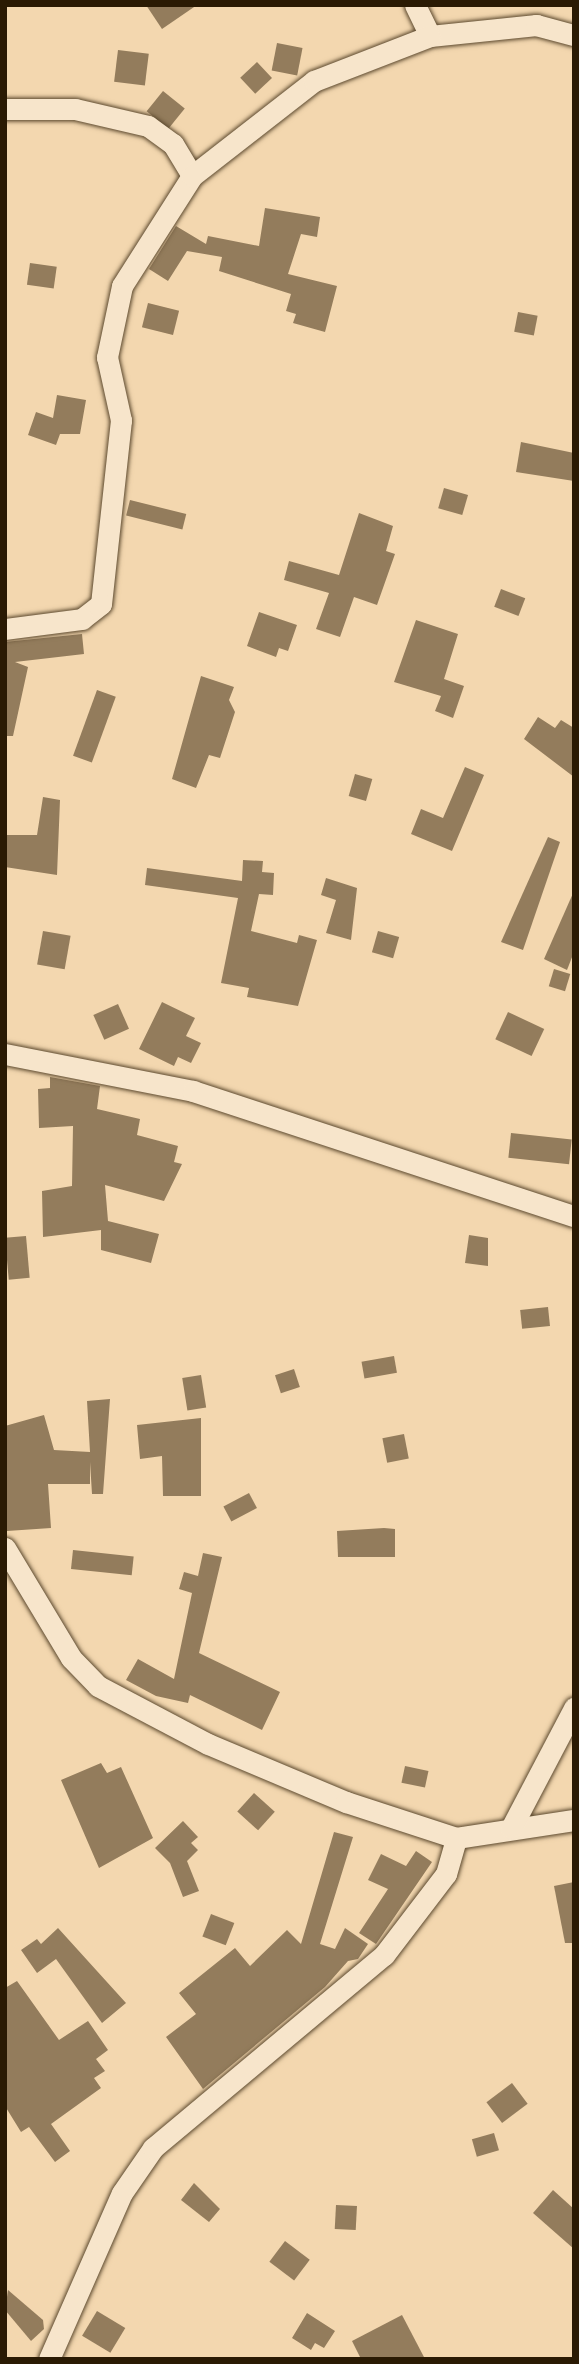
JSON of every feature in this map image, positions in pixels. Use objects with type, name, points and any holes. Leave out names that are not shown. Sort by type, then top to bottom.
[{"type":"street","points":[[415,5],[430,36]]},
{"type":"street","points":[[5,629],[82,619],[101,604],[121,420],[107,357],[122,286],[191,176],[314,81],[430,36],[536,24],[574,35]]},
{"type":"street","points":[[5,109],[75,109],[148,126],[173,144],[191,176]]},
{"type":"street","points":[[5,1054],[193,1091],[574,1216]]},
{"type":"street","points":[[5,1548],[71,1658],[126,1704],[346,1802],[456,1838],[482,1838],[511,1828],[574,1819]]},
{"type":"street","points":[[511,1828],[574,1708]]},
{"type":"street","points":[[49,2359],[122,2193],[153,2148],[384,1955],[446,1874],[456,1838]]},
{"type":"building","points":[[146,5],[197,5],[162,29]]},
{"type":"building","points":[[277,43],[303,48],[297,75],[272,70]]},
{"type":"building","points":[[118,50],[149,54],[145,86],[114,82]]},
{"type":"building","points":[[257,62],[272,78],[255,94],[240,78]]},
{"type":"building","points":[[163,91],[185,109],[168,129],[147,111]]},
{"type":"building","points":[[265,208],[320,217],[317,237],[301,234],[288,274],[337,286],[325,332],[293,323],[296,314],[286,311],[291,294],[219,271],[222,257],[187,251],[168,281],[149,269],[176,226],[206,244],[208,236],[259,246]]},
{"type":"building","points":[[30,263],[57,267],[54,289],[27,285]]},
{"type":"building","points":[[148,303],[179,311],[173,335],[142,327]]},
{"type":"building","points":[[518,312],[538,316],[534,335],[514,332]]},
{"type":"building","points":[[57,395],[86,400],[80,434],[60,434],[56,445],[28,435],[36,412],[53,418]]},
{"type":"building","points":[[521,442],[574,453],[574,481],[516,472]]},
{"type":"building","points":[[444,488],[468,495],[462,515],[438,508]]},
{"type":"building","points":[[130,500],[186,514],[182,530],[126,516]]},
{"type":"building","points":[[359,513],[393,526],[386,551],[395,554],[377,605],[354,597],[340,637],[316,629],[329,593],[284,580],[289,561],[339,575]]},
{"type":"building","points":[[501,589],[525,598],[518,616],[494,607]]},
{"type":"building","points":[[259,612],[297,625],[288,651],[279,648],[276,657],[247,646]]},
{"type":"building","points":[[416,620],[458,634],[444,679],[464,686],[453,718],[435,711],[441,696],[394,682]]},
{"type":"building","points":[[82,634],[84,654],[15,662],[28,667],[13,736],[5,736],[5,642]]},
{"type":"building","points":[[201,676],[234,687],[229,700],[235,712],[220,758],[209,755],[196,788],[172,779]]},
{"type":"building","points":[[97,690],[116,697],[92,763],[73,756]]},
{"type":"building","points":[[538,717],[555,728],[561,720],[574,728],[574,777],[524,739]]},
{"type":"building","points":[[465,767],[484,775],[452,851],[411,834],[421,809],[443,818]]},
{"type":"building","points":[[355,774],[372,779],[366,801],[349,796]]},
{"type":"building","points":[[43,797],[60,800],[57,875],[5,867],[5,835],[37,835]]},
{"type":"building","points":[[548,837],[560,842],[523,950],[501,942]]},
{"type":"building","points":[[243,860],[263,861],[262,872],[274,873],[273,895],[259,894],[251,931],[297,943],[299,935],[317,940],[298,1006],[247,997],[249,988],[221,983],[238,898],[145,885],[147,868],[242,881]]},
{"type":"building","points":[[326,878],[357,888],[351,940],[326,933],[336,900],[321,895]]},
{"type":"building","points":[[574,891],[574,952],[567,970],[544,959]]},
{"type":"building","points":[[43,931],[71,936],[65,969],[37,964]]},
{"type":"building","points":[[378,931],[399,937],[393,958],[372,952]]},
{"type":"building","points":[[554,969],[570,974],[565,991],[549,986]]},
{"type":"building","points":[[162,1002],[195,1018],[186,1036],[201,1043],[191,1063],[178,1057],[174,1066],[139,1049]]},
{"type":"building","points":[[118,1004],[129,1029],[104,1040],[93,1015]]},
{"type":"building","points":[[508,1012],[544,1029],[532,1056],[495,1039]]},
{"type":"building","points":[[50,1077],[100,1086],[97,1109],[140,1119],[137,1135],[178,1146],[174,1162],[182,1164],[164,1201],[105,1185],[108,1221],[159,1234],[151,1263],[101,1250],[101,1230],[43,1237],[42,1191],[72,1186],[73,1126],[39,1128],[38,1089],[50,1088]]},
{"type":"building","points":[[511,1133],[572,1139],[569,1164],[508,1158]]},
{"type":"building","points":[[469,1235],[488,1238],[488,1266],[465,1263]]},
{"type":"building","points":[[26,1236],[30,1278],[9,1280],[5,1238]]},
{"type":"building","points":[[548,1307],[550,1326],[522,1329],[520,1310]]},
{"type":"building","points":[[394,1356],[397,1373],[364,1378],[362,1362]]},
{"type":"building","points":[[294,1369],[300,1387],[281,1393],[275,1375]]},
{"type":"building","points":[[201,1375],[206,1408],[187,1411],[182,1378]]},
{"type":"building","points":[[110,1399],[103,1494],[92,1494],[90,1462],[90,1484],[48,1484],[51,1528],[7,1531],[5,1426],[44,1415],[54,1450],[90,1452],[87,1401]]},
{"type":"building","points":[[201,1418],[201,1496],[163,1496],[162,1456],[140,1459],[137,1425]]},
{"type":"building","points":[[404,1434],[409,1459],[387,1463],[382,1438]]},
{"type":"building","points":[[249,1493],[257,1508],[231,1522],[223,1507]]},
{"type":"building","points":[[395,1529],[395,1557],[338,1557],[337,1531]]},
{"type":"building","points":[[73,1550],[134,1556],[132,1575],[71,1569]]},
{"type":"building","points":[[203,1553],[222,1557],[199,1653],[280,1692],[262,1730],[190,1695],[188,1703],[156,1696],[126,1680],[138,1659],[174,1679],[192,1593],[179,1589],[184,1572],[198,1576]]},
{"type":"building","points":[[101,1763],[107,1773],[121,1767],[153,1838],[99,1868],[61,1780]]},
{"type":"building","points":[[405,1766],[428,1771],[425,1788],[401,1783]]},
{"type":"building","points":[[254,1793],[275,1812],[258,1830],[237,1812]]},
{"type":"building","points":[[183,1821],[198,1837],[191,1843],[198,1850],[187,1861],[199,1891],[183,1897],[170,1863],[155,1848]]},
{"type":"building","points":[[334,1832],[353,1837],[320,1944],[335,1949],[345,1928],[368,1944],[358,1959],[348,1961],[325,1987],[203,2089],[166,2037],[196,2014],[179,1993],[235,1948],[250,1966],[287,1930],[301,1944]]},
{"type":"building","points":[[416,1851],[432,1862],[376,1944],[359,1933],[388,1889],[368,1880],[381,1854],[406,1866]]},
{"type":"building","points":[[574,1882],[574,1943],[565,1943],[554,1886]]},
{"type":"building","points":[[211,1914],[234,1923],[226,1945],[202,1936]]},
{"type":"building","points":[[58,1928],[126,2003],[102,2023],[56,1959],[37,1973],[21,1950],[37,1939],[41,1944]]},
{"type":"building","points":[[17,1981],[59,2040],[88,2021],[108,2050],[96,2059],[105,2071],[94,2078],[101,2088],[51,2124],[70,2151],[55,2162],[29,2127],[21,2132],[5,2106],[5,1988]]},
{"type":"building","points":[[512,2083],[528,2104],[502,2123],[486,2102]]},
{"type":"building","points":[[494,2133],[499,2150],[477,2157],[472,2139]]},
{"type":"building","points":[[194,2183],[220,2209],[209,2222],[181,2200]]},
{"type":"building","points":[[553,2190],[574,2209],[574,2249],[533,2213]]},
{"type":"building","points":[[336,2205],[357,2206],[356,2230],[335,2229]]},
{"type":"building","points":[[285,2241],[310,2260],[294,2280],[269,2262]]},
{"type":"building","points":[[8,2290],[43,2320],[44,2329],[31,2341],[5,2310]]},
{"type":"building","points":[[97,2311],[125,2328],[110,2353],[82,2336]]},
{"type":"building","points":[[307,2313],[335,2331],[324,2348],[315,2343],[311,2350],[292,2338]]},
{"type":"building","points":[[402,2315],[425,2359],[361,2359],[352,2341]]}]
